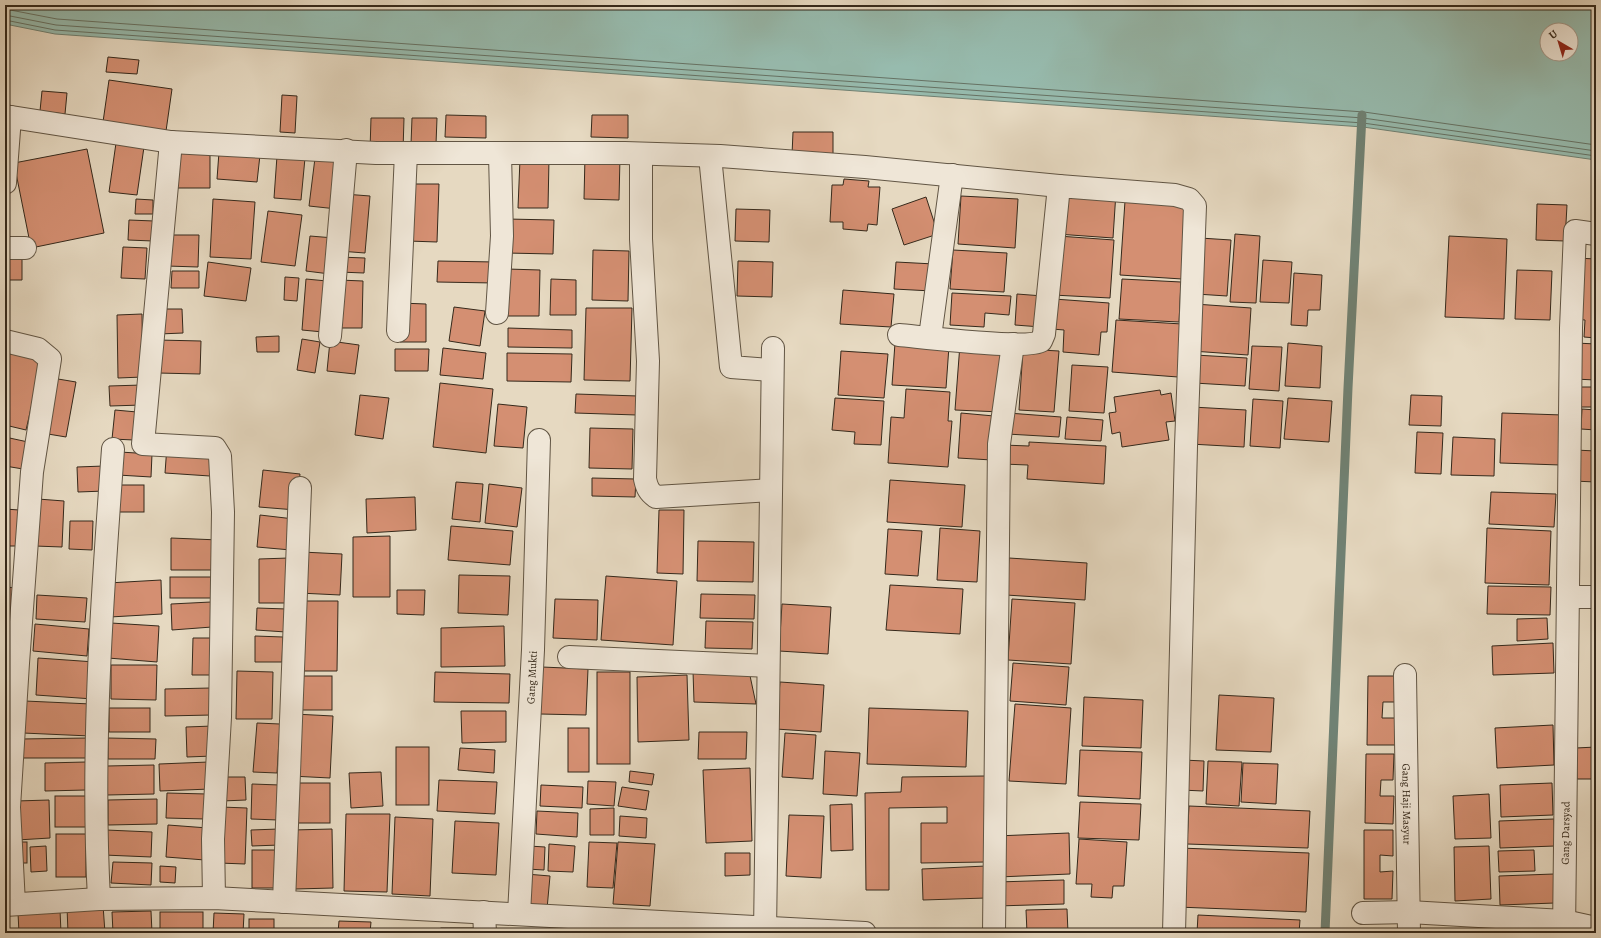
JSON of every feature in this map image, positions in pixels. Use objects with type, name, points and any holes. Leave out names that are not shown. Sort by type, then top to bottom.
[{"type":"street","points":[[5,183],[8,117],[171,142],[406,153],[641,154],[710,156],[952,175],[1058,186],[1175,195],[1189,199],[1195,206],[1186,446],[1174,933]]},
{"type":"street","points":[[171,142],[143,444],[215,448],[220,456],[223,512],[221,650],[213,839],[214,898]]},
{"type":"street","points":[[330,336],[346,150]]},
{"type":"street","points":[[398,331],[406,153]]},
{"type":"street","points":[[497,313],[502,236],[500,154]]},
{"type":"street","points":[[641,154],[641,238],[648,361],[647,487],[650,493],[656,497],[771,490]]},
{"type":"street","points":[[710,156],[731,367],[772,370]]},
{"type":"street","points":[[930,338],[952,175]]},
{"type":"street","points":[[899,335],[1013,344],[1034,344],[1041,341],[1043,338],[1058,186]]},
{"type":"street","name":"Gang Darsyad","points":[[1564,927],[1571,328],[1586,233]]},
{"type":"street","points":[[5,341],[38,349],[50,359],[32,472],[9,808],[9,904],[99,899],[214,898],[284,902],[484,923],[519,914],[765,930],[865,933]]},
{"type":"street","points":[[994,933],[999,444],[1013,344]]},
{"type":"street","points":[[765,930],[773,348]]},
{"type":"street","name":"Gang Mukti","points":[[519,914],[533,650],[539,440]]},
{"type":"street","points":[[99,899],[97,848],[97,722],[107,526],[113,449]]},
{"type":"street","points":[[284,902],[300,488]]},
{"type":"street","points":[[1569,597],[1596,597]]},
{"type":"street","points":[[569,657],[768,666]]},
{"type":"street","name":"Gang Haji Masyur","points":[[1405,675],[1409,933]]},
{"type":"street","points":[[1363,913],[1409,912],[1564,927],[1596,928]]},
{"type":"water","points":[[5,5],[1596,5],[1596,160],[1363,127],[55,34],[5,24]]},
{"type":"building","points":[[108,57],[139,60],[137,74],[106,72]]},
{"type":"building","points":[[109,80],[172,89],[166,131],[103,122]]},
{"type":"building","points":[[42,91],[67,93],[65,114],[40,111]]},
{"type":"building","points":[[282,95],[297,96],[295,133],[280,132]]},
{"type":"building","points":[[446,115],[486,116],[486,138],[445,137]]},
{"type":"building","points":[[592,115],[628,115],[628,138],[591,137]]},
{"type":"building","points":[[371,118],[404,118],[403,151],[370,150]]},
{"type":"building","points":[[412,118],[437,118],[436,144],[411,144]]},
{"type":"building","points":[[793,132],[833,132],[833,155],[792,155]]},
{"type":"building","points":[[116,143],[144,147],[137,195],[109,192]]},
{"type":"building","points":[[87,149],[104,233],[31,248],[14,163]]},
{"type":"building","points":[[210,152],[210,188],[172,188],[172,153]]},
{"type":"building","points":[[219,152],[260,155],[257,182],[217,179]]},
{"type":"building","points":[[277,156],[305,158],[301,200],[274,198]]},
{"type":"building","points":[[585,156],[620,157],[619,200],[584,199]]},
{"type":"building","points":[[315,158],[343,161],[337,209],[309,206]]},
{"type":"building","points":[[520,159],[549,159],[548,208],[518,208]]},
{"type":"building","points":[[844,179],[869,181],[868,187],[880,187],[877,225],[868,224],[867,231],[843,229],[843,222],[830,222],[832,185],[843,185]]},
{"type":"building","points":[[409,184],[439,184],[437,242],[408,241]]},
{"type":"building","points":[[1060,188],[1116,192],[1113,238],[1057,234]]},
{"type":"building","points":[[344,194],[370,196],[365,253],[339,251]]},
{"type":"building","points":[[961,196],[1018,199],[1015,248],[958,244]]},
{"type":"building","points":[[926,197],[938,234],[904,245],[892,209]]},
{"type":"building","points":[[136,199],[153,200],[153,214],[135,214]]},
{"type":"building","points":[[213,199],[255,202],[251,259],[210,257]]},
{"type":"building","points":[[1125,201],[1187,204],[1182,279],[1120,275]]},
{"type":"building","points":[[1537,204],[1567,205],[1565,241],[1536,240]]},
{"type":"building","points":[[736,209],[770,210],[769,242],[735,241]]},
{"type":"building","points":[[268,211],[302,215],[295,266],[261,262]]},
{"type":"building","points":[[507,219],[554,220],[553,254],[506,253]]},
{"type":"building","points":[[129,220],[154,221],[153,241],[128,240]]},
{"type":"building","points":[[1235,234],[1260,236],[1256,303],[1230,302]]},
{"type":"building","points":[[168,235],[199,235],[198,267],[167,266]]},
{"type":"building","points":[[310,236],[334,238],[330,274],[306,271]]},
{"type":"building","points":[[1058,236],[1114,240],[1110,298],[1053,295]]},
{"type":"building","points":[[1449,236],[1507,239],[1504,319],[1445,317]]},
{"type":"building","points":[[1200,238],[1231,240],[1227,296],[1196,294]]},
{"type":"building","points":[[123,247],[147,248],[145,279],[121,278]]},
{"type":"building","points":[[593,250],[629,251],[628,301],[592,300]]},
{"type":"building","points":[[953,250],[1007,253],[1004,292],[950,289]]},
{"type":"building","points":[[8,257],[22,257],[22,280],[7,280]]},
{"type":"building","points":[[339,257],[365,258],[364,273],[339,272]]},
{"type":"building","points":[[1576,258],[1596,259],[1596,338],[1584,337],[1585,320],[1574,319]]},
{"type":"building","points":[[1263,260],[1292,262],[1289,303],[1260,302]]},
{"type":"building","points":[[438,261],[495,262],[494,283],[437,282]]},
{"type":"building","points":[[738,261],[773,262],[772,297],[737,296]]},
{"type":"building","points":[[208,262],[251,268],[246,301],[204,296]]},
{"type":"building","points":[[896,262],[934,264],[932,291],[894,289]]},
{"type":"building","points":[[507,269],[540,270],[539,316],[506,316]]},
{"type":"building","points":[[1517,270],[1552,271],[1550,320],[1515,319]]},
{"type":"building","points":[[172,271],[199,271],[199,288],[171,288]]},
{"type":"building","points":[[1294,273],[1322,275],[1320,310],[1308,310],[1307,326],[1291,325]]},
{"type":"building","points":[[285,277],[299,278],[297,301],[284,300]]},
{"type":"building","points":[[306,279],[327,281],[323,332],[302,330]]},
{"type":"building","points":[[551,279],[576,280],[576,315],[550,315]]},
{"type":"building","points":[[1122,279],[1181,282],[1179,322],[1119,319]]},
{"type":"building","points":[[339,280],[363,281],[362,328],[338,328]]},
{"type":"building","points":[[843,290],[894,294],[891,327],[840,324]]},
{"type":"building","points":[[952,293],[1011,296],[1009,315],[985,313],[984,327],[950,325]]},
{"type":"building","points":[[1017,294],[1043,296],[1041,327],[1015,325]]},
{"type":"building","points":[[1054,299],[1109,303],[1107,332],[1101,332],[1099,355],[1063,352],[1064,330],[1052,329]]},
{"type":"building","points":[[400,303],[426,304],[426,342],[400,342]]},
{"type":"building","points":[[1195,304],[1251,308],[1248,355],[1192,351]]},
{"type":"building","points":[[454,307],[485,311],[480,346],[449,341]]},
{"type":"building","points":[[586,308],[632,308],[630,381],[584,380]]},
{"type":"building","points":[[159,309],[182,309],[183,333],[159,334]]},
{"type":"building","points":[[142,314],[143,377],[118,378],[117,315]]},
{"type":"building","points":[[1116,320],[1182,324],[1178,377],[1112,372]]},
{"type":"building","points":[[508,328],[572,330],[572,348],[508,347]]},
{"type":"building","points":[[279,336],[279,352],[257,352],[256,337]]},
{"type":"building","points":[[302,339],[320,342],[315,373],[297,370]]},
{"type":"building","points":[[158,340],[201,341],[200,374],[158,373]]},
{"type":"building","points":[[330,341],[359,345],[355,374],[327,371]]},
{"type":"building","points":[[895,343],[949,346],[946,388],[892,385]]},
{"type":"building","points":[[1288,343],[1322,346],[1320,388],[1285,386]]},
{"type":"building","points":[[1576,343],[1596,344],[1596,380],[1574,379]]},
{"type":"building","points":[[960,344],[1006,347],[1001,412],[955,410]]},
{"type":"building","points":[[1252,346],[1282,347],[1279,391],[1249,389]]},
{"type":"building","points":[[5,348],[43,356],[26,430],[5,425]]},
{"type":"building","points":[[443,348],[486,353],[483,379],[440,375]]},
{"type":"building","points":[[395,349],[429,349],[428,371],[395,371]]},
{"type":"building","points":[[1023,349],[1059,351],[1054,412],[1019,410]]},
{"type":"building","points":[[841,351],[888,354],[884,398],[838,395]]},
{"type":"building","points":[[507,353],[572,354],[571,382],[507,381]]},
{"type":"building","points":[[1195,355],[1247,358],[1245,386],[1194,383]]},
{"type":"building","points":[[1072,365],[1108,367],[1104,413],[1069,411]]},
{"type":"building","points":[[52,378],[76,382],[66,437],[42,433]]},
{"type":"building","points":[[440,383],[493,389],[486,453],[433,447]]},
{"type":"building","points":[[142,385],[142,405],[110,406],[109,386]]},
{"type":"building","points":[[1578,387],[1596,387],[1596,407],[1577,407]]},
{"type":"building","points":[[906,389],[950,392],[948,421],[952,421],[948,467],[888,463],[891,417],[904,418]]},
{"type":"building","points":[[1160,390],[1161,395],[1171,393],[1175,421],[1166,422],[1169,440],[1122,447],[1120,432],[1112,434],[1109,413],[1116,412],[1114,397]]},
{"type":"building","points":[[576,394],[638,396],[637,415],[575,413]]},
{"type":"building","points":[[360,395],[389,398],[383,439],[355,435]]},
{"type":"building","points":[[1411,395],[1442,396],[1441,426],[1409,425]]},
{"type":"building","points":[[835,398],[884,401],[881,445],[854,444],[855,432],[832,430]]},
{"type":"building","points":[[1288,398],[1332,401],[1329,442],[1284,439]]},
{"type":"building","points":[[1253,399],[1283,401],[1280,448],[1250,446]]},
{"type":"building","points":[[498,404],[527,407],[523,448],[494,446]]},
{"type":"building","points":[[1192,407],[1246,410],[1244,447],[1190,444]]},
{"type":"building","points":[[1582,409],[1596,410],[1596,430],[1581,429]]},
{"type":"building","points":[[115,410],[137,412],[134,440],[112,439]]},
{"type":"building","points":[[961,413],[994,416],[992,460],[958,458]]},
{"type":"building","points":[[1008,413],[1061,417],[1059,437],[1007,434]]},
{"type":"building","points":[[1502,413],[1563,415],[1561,465],[1500,463]]},
{"type":"building","points":[[1067,417],[1103,420],[1101,441],[1065,439]]},
{"type":"building","points":[[590,428],[633,429],[632,469],[589,468]]},
{"type":"building","points":[[1417,432],[1443,433],[1441,474],[1415,473]]},
{"type":"building","points":[[5,437],[28,442],[23,469],[5,466]]},
{"type":"building","points":[[1453,437],[1495,439],[1494,476],[1451,475]]},
{"type":"building","points":[[1029,442],[1106,446],[1104,484],[1027,479],[1028,465],[1002,464],[1003,445],[1029,446]]},
{"type":"building","points":[[167,446],[213,449],[210,476],[165,473]]},
{"type":"building","points":[[1575,450],[1596,451],[1596,482],[1573,481]]},
{"type":"building","points":[[120,452],[152,454],[151,477],[118,475]]},
{"type":"building","points":[[104,466],[105,491],[78,492],[77,467]]},
{"type":"building","points":[[263,470],[300,474],[296,510],[259,507]]},
{"type":"building","points":[[592,478],[636,479],[635,497],[592,496]]},
{"type":"building","points":[[890,480],[965,485],[962,527],[887,522]]},
{"type":"building","points":[[456,482],[483,484],[480,522],[452,519]]},
{"type":"building","points":[[489,484],[522,488],[517,527],[485,523]]},
{"type":"building","points":[[116,485],[144,485],[144,512],[116,512]]},
{"type":"building","points":[[1491,492],[1556,494],[1554,527],[1489,524]]},
{"type":"building","points":[[415,497],[416,530],[367,533],[366,499]]},
{"type":"building","points":[[38,499],[64,501],[62,547],[35,546]]},
{"type":"building","points":[[5,509],[19,510],[17,546],[5,546]]},
{"type":"building","points":[[659,510],[684,510],[683,574],[657,573]]},
{"type":"building","points":[[260,515],[294,519],[291,550],[257,547]]},
{"type":"building","points":[[70,521],[93,521],[92,550],[69,549]]},
{"type":"building","points":[[451,526],[513,531],[510,565],[448,560]]},
{"type":"building","points":[[940,528],[980,531],[977,582],[937,580]]},
{"type":"building","points":[[1487,528],[1551,531],[1549,585],[1485,583]]},
{"type":"building","points":[[888,529],[922,531],[918,576],[885,574]]},
{"type":"building","points":[[390,536],[390,597],[353,597],[353,537]]},
{"type":"building","points":[[171,538],[219,540],[218,570],[171,570]]},
{"type":"building","points":[[698,541],[754,542],[753,582],[697,581]]},
{"type":"building","points":[[302,552],[342,554],[340,595],[299,593]]},
{"type":"building","points":[[289,558],[289,603],[259,603],[259,559]]},
{"type":"building","points":[[1009,558],[1087,563],[1085,600],[1006,595]]},
{"type":"building","points":[[459,575],[510,576],[508,615],[458,613]]},
{"type":"building","points":[[606,576],[677,581],[673,645],[601,640]]},
{"type":"building","points":[[170,577],[212,577],[212,598],[170,598]]},
{"type":"building","points":[[161,580],[162,614],[110,617],[108,583]]},
{"type":"building","points":[[890,585],[963,589],[960,634],[886,630]]},
{"type":"building","points":[[1488,586],[1551,587],[1550,615],[1487,614]]},
{"type":"building","points":[[5,587],[17,588],[13,625],[5,624]]},
{"type":"building","points":[[397,590],[425,590],[424,615],[397,614]]},
{"type":"building","points":[[701,594],[755,595],[754,619],[700,618]]},
{"type":"building","points":[[37,595],[87,598],[85,622],[36,619]]},
{"type":"building","points":[[555,599],[598,600],[597,640],[553,638]]},
{"type":"building","points":[[1012,599],[1075,603],[1071,664],[1008,660]]},
{"type":"building","points":[[298,601],[338,601],[337,671],[297,671]]},
{"type":"building","points":[[211,602],[212,627],[172,630],[171,604]]},
{"type":"building","points":[[782,604],[831,607],[828,654],[779,651]]},
{"type":"building","points":[[257,608],[287,609],[286,632],[256,630]]},
{"type":"building","points":[[1547,618],[1548,639],[1517,641],[1517,619]]},
{"type":"building","points":[[706,621],[753,622],[752,649],[705,648]]},
{"type":"building","points":[[111,623],[159,626],[157,662],[108,658]]},
{"type":"building","points":[[35,624],[89,629],[87,656],[33,651]]},
{"type":"building","points":[[504,626],[505,666],[441,667],[441,628]]},
{"type":"building","points":[[255,636],[283,637],[282,662],[255,662]]},
{"type":"building","points":[[5,637],[12,637],[11,672],[5,671]]},
{"type":"building","points":[[193,638],[216,638],[214,675],[192,675]]},
{"type":"building","points":[[1553,643],[1554,673],[1493,675],[1492,646]]},
{"type":"building","points":[[38,658],[95,662],[93,699],[36,695]]},
{"type":"building","points":[[1013,663],[1069,667],[1066,705],[1010,701]]},
{"type":"building","points":[[111,665],[157,665],[156,700],[111,699]]},
{"type":"building","points":[[542,667],[588,669],[586,715],[540,714]]},
{"type":"building","points":[[237,671],[273,672],[272,719],[236,719]]},
{"type":"building","points":[[693,671],[749,671],[756,704],[694,702]]},
{"type":"building","points":[[435,672],[510,674],[509,703],[434,702]]},
{"type":"building","points":[[597,672],[630,672],[630,764],[597,764]]},
{"type":"building","points":[[687,675],[689,740],[638,742],[637,677]]},
{"type":"building","points":[[295,676],[332,676],[332,710],[295,710]]},
{"type":"building","points":[[1368,676],[1396,676],[1396,702],[1383,702],[1382,718],[1396,718],[1396,745],[1367,745]]},
{"type":"building","points":[[780,682],[824,685],[821,732],[776,729]]},
{"type":"building","points":[[211,688],[212,715],[165,716],[165,689]]},
{"type":"building","points":[[1219,695],[1274,698],[1271,752],[1216,750]]},
{"type":"building","points":[[1084,697],[1143,700],[1141,748],[1082,746]]},
{"type":"building","points":[[25,701],[91,704],[90,736],[23,733]]},
{"type":"building","points":[[1015,704],[1071,708],[1066,784],[1009,781]]},
{"type":"building","points":[[109,708],[150,708],[150,732],[109,732]]},
{"type":"building","points":[[869,708],[968,711],[966,767],[867,764]]},
{"type":"building","points":[[461,711],[506,711],[506,742],[462,743]]},
{"type":"building","points":[[294,714],[333,716],[330,778],[291,776]]},
{"type":"building","points":[[257,723],[280,724],[277,773],[253,772]]},
{"type":"building","points":[[1553,725],[1554,765],[1497,768],[1495,728]]},
{"type":"building","points":[[213,726],[213,756],[187,757],[186,727]]},
{"type":"building","points":[[568,728],[589,728],[589,772],[568,772]]},
{"type":"building","points":[[699,732],[747,732],[746,759],[698,759]]},
{"type":"building","points":[[785,733],[816,735],[813,779],[782,777]]},
{"type":"building","points":[[87,738],[88,758],[21,758],[21,739]]},
{"type":"building","points":[[108,738],[156,739],[155,759],[108,759]]},
{"type":"building","points":[[396,747],[429,747],[429,805],[396,805]]},
{"type":"building","points":[[1596,747],[1596,779],[1577,779],[1576,748]]},
{"type":"building","points":[[460,748],[495,750],[494,773],[458,770]]},
{"type":"building","points":[[1080,750],[1142,752],[1140,799],[1078,796]]},
{"type":"building","points":[[825,751],[860,753],[857,796],[823,794]]},
{"type":"building","points":[[1366,754],[1394,754],[1393,780],[1381,780],[1380,796],[1394,796],[1393,824],[1365,823]]},
{"type":"building","points":[[1183,760],[1204,761],[1203,791],[1181,790]]},
{"type":"building","points":[[1208,761],[1242,762],[1239,806],[1206,804]]},
{"type":"building","points":[[86,762],[86,790],[45,791],[45,763]]},
{"type":"building","points":[[209,762],[210,789],[160,791],[159,764]]},
{"type":"building","points":[[1243,763],[1278,764],[1276,804],[1241,802]]},
{"type":"building","points":[[154,765],[154,794],[107,795],[107,766]]},
{"type":"building","points":[[750,768],[752,841],[706,843],[703,770]]},
{"type":"building","points":[[630,771],[654,774],[652,785],[629,782]]},
{"type":"building","points":[[381,772],[383,806],[351,808],[349,773]]},
{"type":"building","points":[[985,776],[986,862],[921,863],[921,823],[947,823],[947,807],[889,808],[889,890],[866,890],[865,793],[901,792],[902,777]]},
{"type":"building","points":[[222,777],[245,777],[246,800],[222,801]]},
{"type":"building","points":[[439,780],[497,782],[495,814],[437,811]]},
{"type":"building","points":[[588,781],[616,782],[614,806],[587,804]]},
{"type":"building","points":[[289,783],[330,783],[330,823],[289,823]]},
{"type":"building","points":[[1552,783],[1553,815],[1501,817],[1500,785]]},
{"type":"building","points":[[252,784],[280,785],[278,820],[251,819]]},
{"type":"building","points":[[541,785],[583,787],[582,808],[540,806]]},
{"type":"building","points":[[622,787],[649,791],[646,810],[618,806]]},
{"type":"building","points":[[167,793],[207,794],[205,819],[166,818]]},
{"type":"building","points":[[1489,794],[1491,838],[1455,839],[1453,796]]},
{"type":"building","points":[[55,796],[90,796],[90,827],[55,827]]},
{"type":"building","points":[[157,799],[157,824],[108,825],[108,800]]},
{"type":"building","points":[[49,800],[50,838],[17,840],[16,801]]},
{"type":"building","points":[[1080,802],[1141,804],[1139,840],[1078,838]]},
{"type":"building","points":[[852,804],[853,850],[831,851],[830,805]]},
{"type":"building","points":[[1189,806],[1310,811],[1308,848],[1187,844]]},
{"type":"building","points":[[221,807],[247,808],[245,864],[219,863]]},
{"type":"building","points":[[614,808],[614,835],[590,835],[590,809]]},
{"type":"building","points":[[537,811],[578,813],[577,837],[536,834]]},
{"type":"building","points":[[346,814],[390,814],[387,892],[344,891]]},
{"type":"building","points":[[789,815],[824,816],[821,878],[786,876]]},
{"type":"building","points":[[620,816],[647,818],[646,838],[619,836]]},
{"type":"building","points":[[395,817],[433,819],[430,896],[392,894]]},
{"type":"building","points":[[1554,819],[1555,846],[1500,848],[1499,821]]},
{"type":"building","points":[[455,821],[499,823],[496,875],[452,873]]},
{"type":"building","points":[[168,825],[208,828],[205,860],[166,857]]},
{"type":"building","points":[[279,829],[280,845],[252,846],[251,830]]},
{"type":"building","points":[[332,829],[333,888],[295,889],[293,830]]},
{"type":"building","points":[[106,830],[152,832],[151,857],[104,855]]},
{"type":"building","points":[[1364,830],[1393,830],[1393,856],[1380,855],[1380,872],[1393,871],[1392,899],[1364,899]]},
{"type":"building","points":[[1069,833],[1070,874],[998,877],[996,836]]},
{"type":"building","points":[[56,834],[86,834],[86,877],[56,877]]},
{"type":"building","points":[[1079,839],[1127,842],[1124,886],[1113,886],[1112,898],[1091,897],[1092,884],[1076,884]]},
{"type":"building","points":[[14,842],[27,842],[27,863],[14,863]]},
{"type":"building","points":[[589,842],[617,843],[613,888],[587,887]]},
{"type":"building","points":[[618,842],[655,844],[650,906],[613,904]]},
{"type":"building","points":[[549,844],[575,846],[573,872],[548,871]]},
{"type":"building","points":[[46,846],[47,871],[31,872],[30,847]]},
{"type":"building","points":[[529,846],[545,847],[544,870],[527,869]]},
{"type":"building","points":[[1489,846],[1491,899],[1455,901],[1454,847]]},
{"type":"building","points":[[1180,848],[1309,853],[1306,912],[1177,907]]},
{"type":"building","points":[[252,850],[280,850],[280,888],[252,888]]},
{"type":"building","points":[[1534,850],[1535,871],[1499,872],[1498,851]]},
{"type":"building","points":[[725,853],[750,853],[750,875],[725,876]]},
{"type":"building","points":[[113,862],[152,863],[151,885],[111,883]]},
{"type":"building","points":[[160,866],[176,867],[175,883],[160,882]]},
{"type":"building","points":[[986,866],[986,898],[923,900],[922,869]]},
{"type":"building","points":[[526,874],[550,876],[547,909],[523,906]]},
{"type":"building","points":[[1554,874],[1555,903],[1500,905],[1499,876]]},
{"type":"building","points":[[1064,880],[1064,904],[997,906],[997,882]]},
{"type":"building","points":[[103,905],[105,933],[68,933],[67,907]]},
{"type":"building","points":[[1067,909],[1068,933],[1027,933],[1026,910]]},
{"type":"building","points":[[60,910],[61,933],[19,933],[18,913]]},
{"type":"building","points":[[151,911],[152,933],[113,933],[112,912]]},
{"type":"building","points":[[160,912],[203,912],[203,933],[160,933]]},
{"type":"building","points":[[214,913],[244,914],[243,933],[213,933]]},
{"type":"building","points":[[1198,915],[1300,920],[1299,933],[1197,933]]},
{"type":"building","points":[[249,919],[274,919],[274,933],[249,933]]},
{"type":"building","points":[[339,921],[371,922],[370,933],[338,933]]},
{"type":"building","points":[[441,928],[482,928],[482,933],[441,933]]},
{"type":"building","points":[[400,929],[432,931],[432,933],[400,933]]},
{"type":"building","points":[[1553,929],[1553,933],[1495,933],[1495,932]]},
{"type":"building","points":[[489,930],[572,930],[572,933],[489,933]]},
{"type":"waterway","points":[[1325,933],[1348,388],[1362,115]]}]
